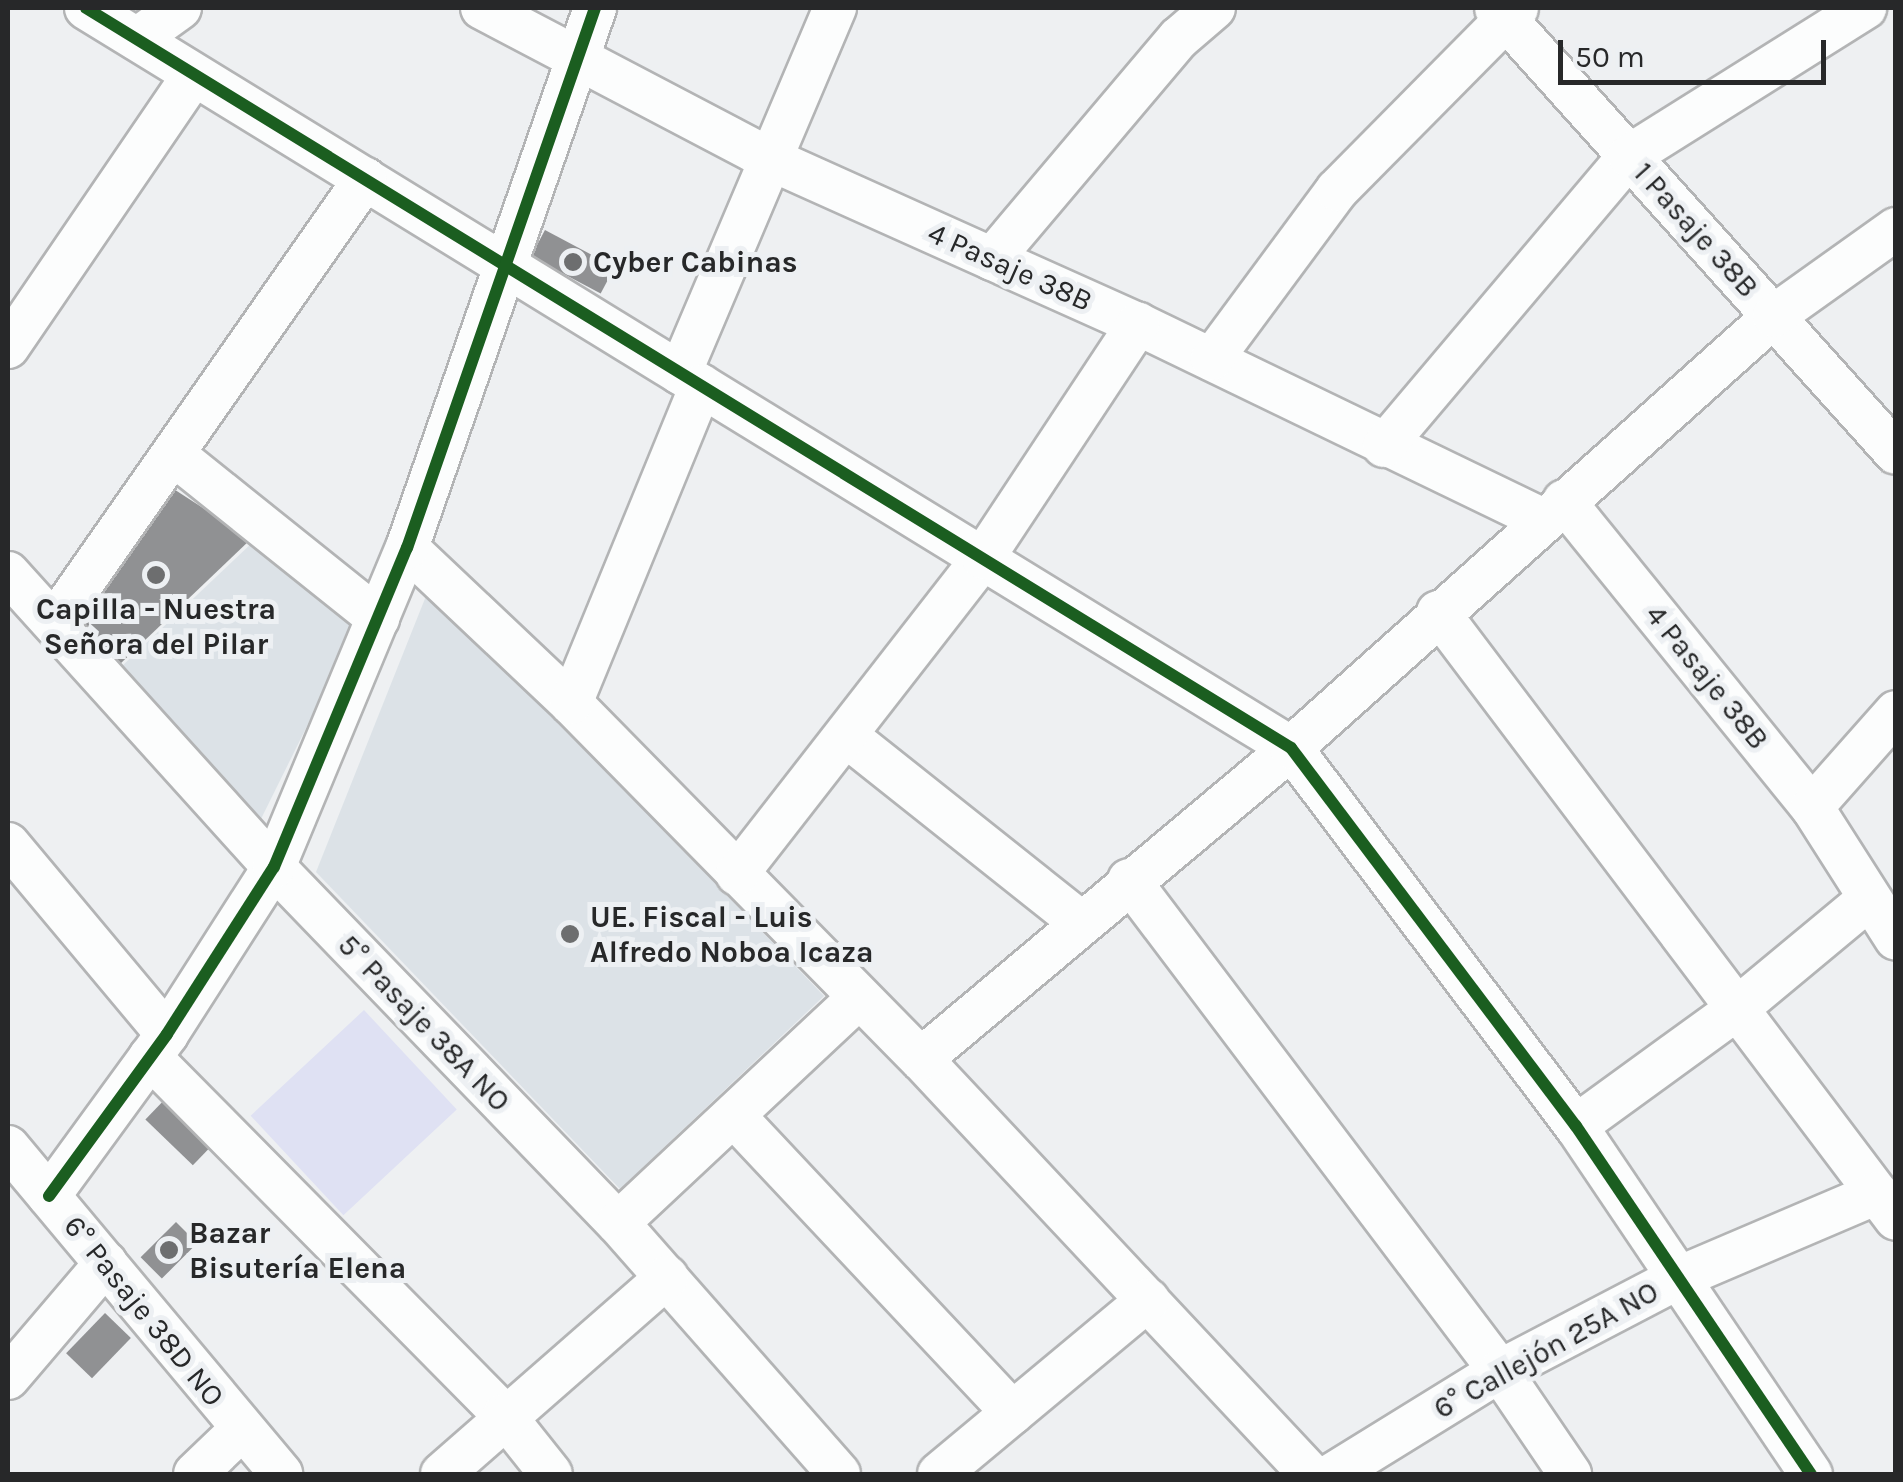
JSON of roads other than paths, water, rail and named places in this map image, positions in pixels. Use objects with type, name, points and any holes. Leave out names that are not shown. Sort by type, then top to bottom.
[{"type":"street","points":[[86,8],[192,77],[365,179],[1291,748],[1576,1126],[1811,1474]]},
{"type":"street","points":[[137,39],[180,8]]},
{"type":"street","name":"4 Pasaje 38B","points":[[482,8],[575,62],[770,159],[1138,324],[1384,446],[1553,510],[1812,807],[1896,939]]},
{"type":"street","points":[[50,1196],[159,1046],[274,867],[407,548],[502,263],[595,8]]},
{"type":"street","points":[[571,703],[770,159],[835,8]]},
{"type":"street","points":[[992,259],[1179,38],[1214,8]]},
{"type":"street","points":[[1384,446],[1629,156],[1865,8]]},
{"type":"street","points":[[1212,360],[1338,190],[1506,10]]},
{"type":"street","name":"1 Pasaje 38B","points":[[1506,10],[1629,156],[1892,440]]},
{"type":"street","points":[[8,346],[192,77]]},
{"type":"street","points":[[55,622],[365,179]]},
{"type":"street","points":[[921,1059],[1079,921],[1291,748],[1438,612],[1774,316],[1896,229]]},
{"type":"street","points":[[738,874],[850,738],[983,558],[1138,324]]},
{"type":"street","points":[[172,454],[378,618]]},
{"type":"street","points":[[407,548],[571,703],[856,1000],[921,1059],[1310,1474]]},
{"type":"street","name":"5° Pasaje 38A NO","points":[[8,573],[274,867],[618,1223],[839,1474]]},
{"type":"street","points":[[1438,612],[1734,1011],[1891,1212]]},
{"type":"street","points":[[1812,807],[1896,712]]},
{"type":"street","points":[[850,738],[1079,921]]},
{"type":"street","points":[[8,844],[159,1046],[504,1415],[551,1474]]},
{"type":"street","points":[[1129,880],[1500,1370],[1570,1474]]},
{"type":"street","points":[[1576,1126],[1734,1011],[1869,899]]},
{"type":"street","points":[[618,1223],[856,1000]]},
{"type":"street","points":[[734,1116],[1014,1413]]},
{"type":"street","name":"6° Pasaje 38D NO","points":[[8,1147],[281,1474]]},
{"type":"street","name":"6° Callejón 25A NO","points":[[1333,1474],[1500,1370],[1678,1278],[1891,1212]]},
{"type":"street","points":[[8,1378],[106,1263]]},
{"type":"street","points":[[442,1474],[504,1415],[667,1277]]},
{"type":"street","points":[[939,1474],[1148,1300]]},
{"type":"street","points":[[195,1474],[242,1430]]},
{"type":"place","name":"Cyber Cabinas","points":[[573,262]]},
{"type":"place","name":"Capilla - Nuestra Señora del Pilar","points":[[156,575]]},
{"type":"place","name":"UE. Fiscal - Luis Alfredo Noboa Icaza","points":[[570,934]]},
{"type":"place","name":"Bazar Bisutería Elena","points":[[169,1250]]}]
